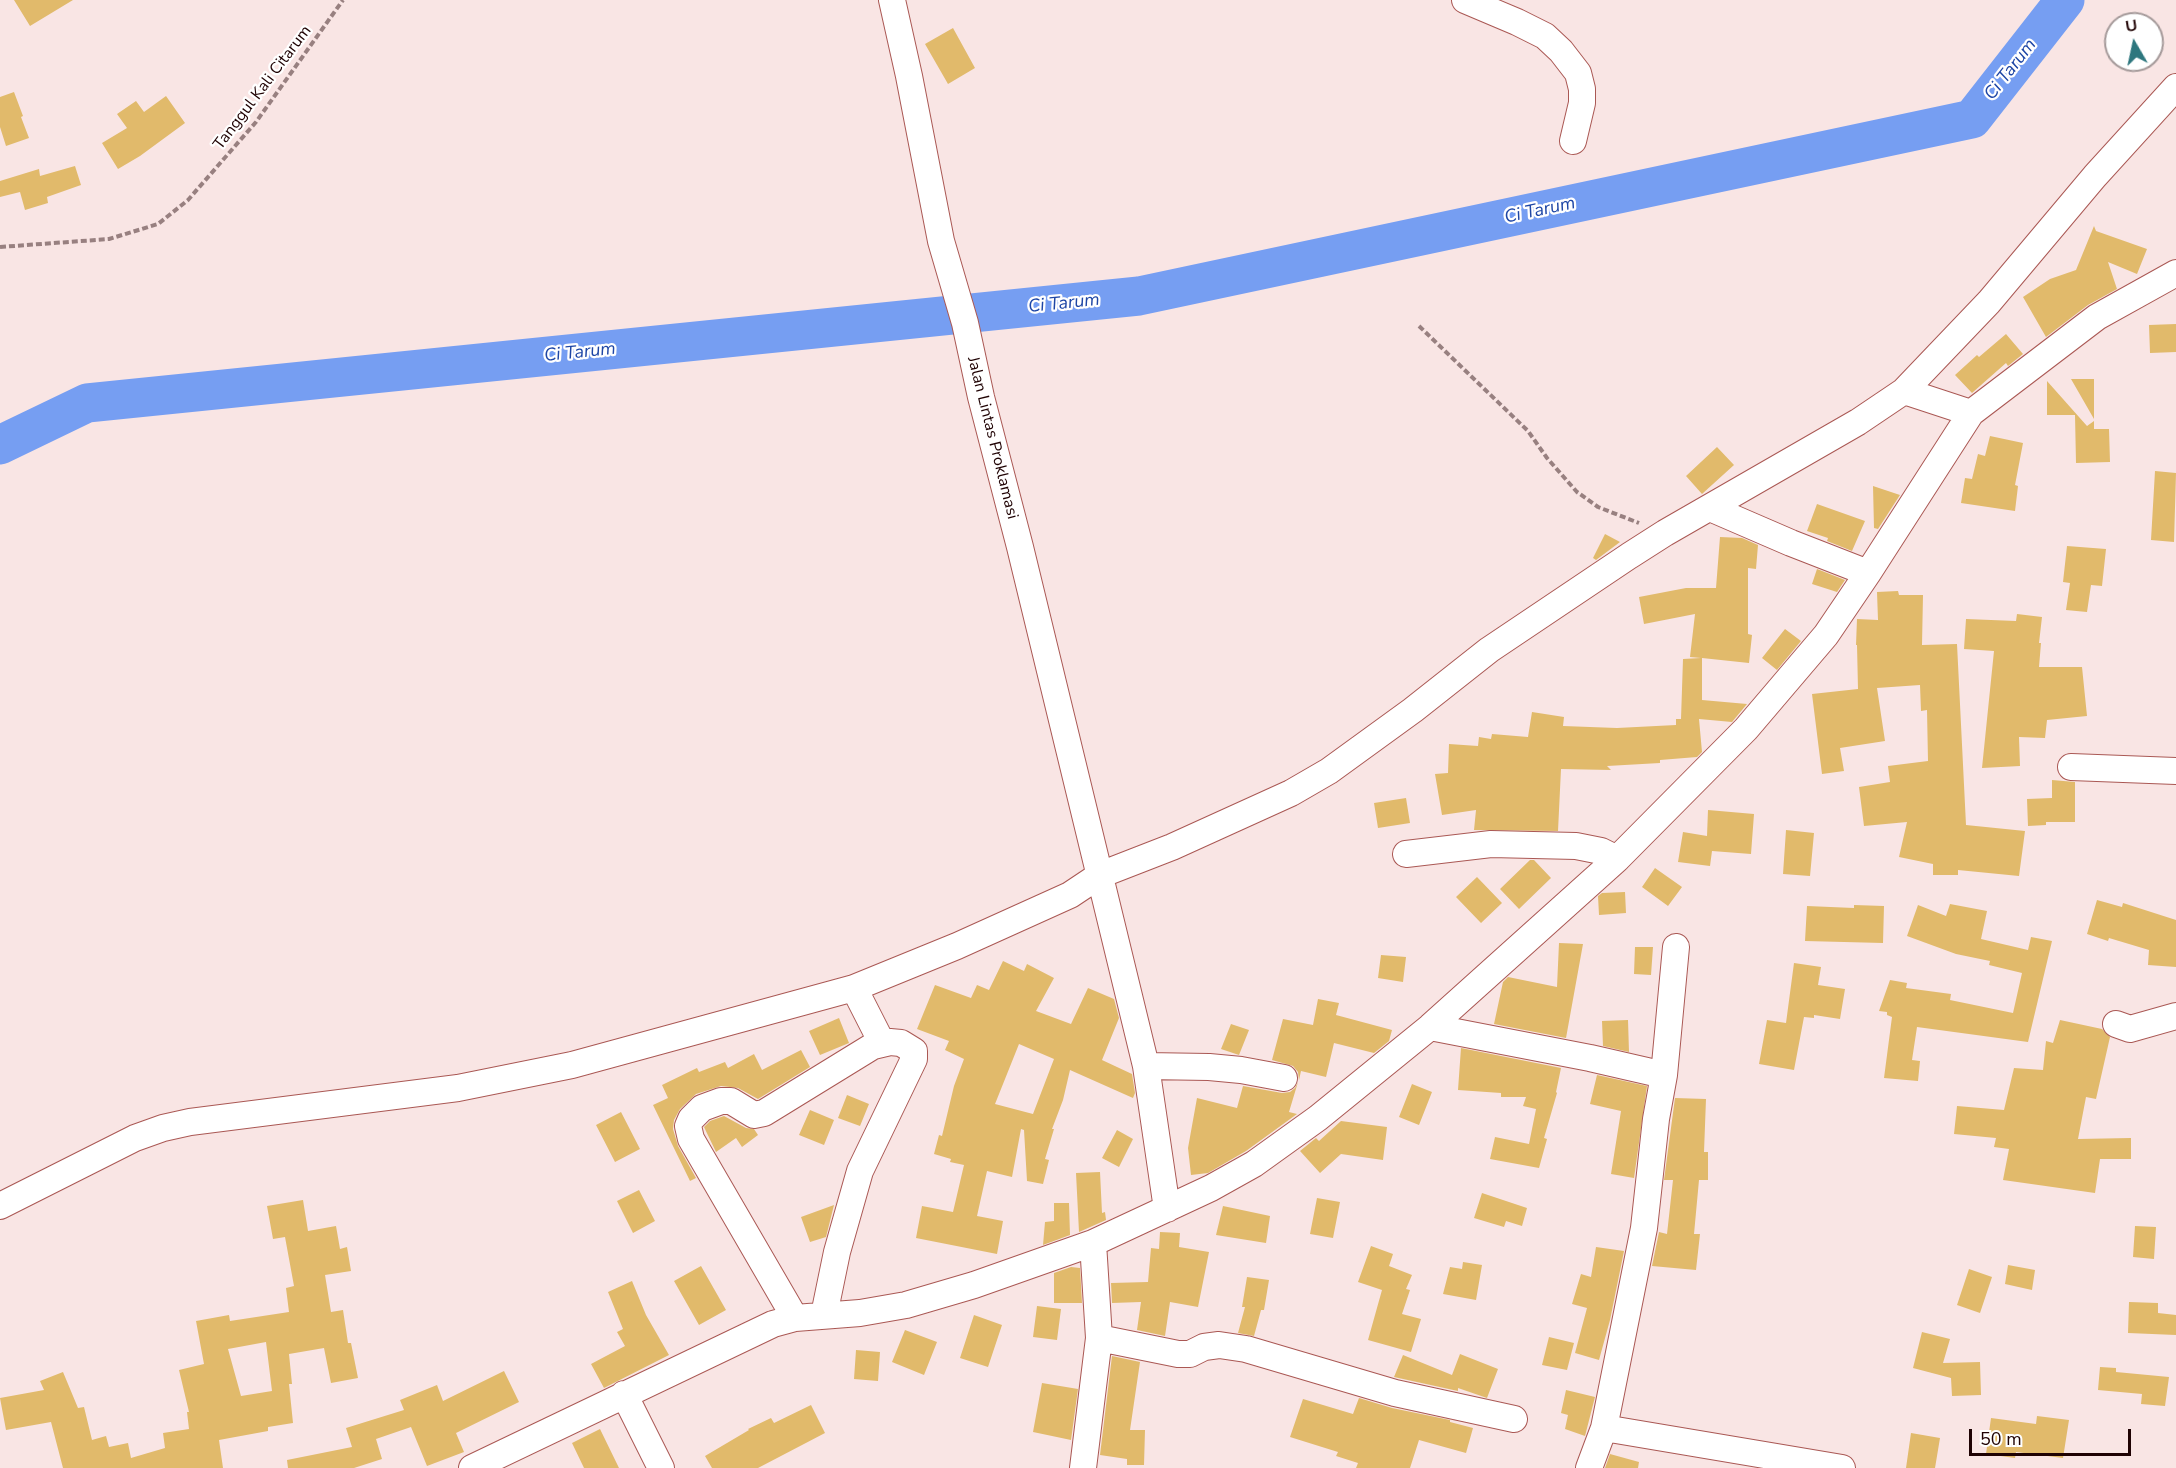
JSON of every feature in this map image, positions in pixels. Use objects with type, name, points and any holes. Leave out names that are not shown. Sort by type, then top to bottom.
[{"type":"street","name":"Jalan Lintas Proklamasi","points":[[892,0],[941,241],[965,323],[981,398],[1146,1066],[1167,1209]]},
{"type":"street","points":[[1465,0],[1545,36],[1561,51],[1578,73],[1582,89],[1582,103],[1573,141]]},
{"type":"street","points":[[0,1206],[135,1138],[163,1128],[190,1122],[458,1088],[572,1065],[854,988],[957,946],[1070,895],[1100,874],[1172,846],[1269,802],[1329,771],[1490,650],[1665,533],[1858,422],[1904,391],[1989,302],[2095,176],[2173,96]]},
{"type":"street","points":[[472,1468],[773,1323],[795,1318],[860,1313],[906,1305],[974,1285],[1093,1243],[1211,1188],[1254,1164],[1318,1118],[1430,1027],[1617,859],[1753,721],[1826,635],[1971,413],[2097,317],[2176,273]]},
{"type":"street","points":[[1904,391],[1971,413]]},
{"type":"street","points":[[1710,508],[1868,573]]},
{"type":"street","points":[[2071,767],[2176,771]]},
{"type":"street","points":[[1406,854],[1491,844],[1576,846],[1601,851],[1617,859]]},
{"type":"street","points":[[1589,1468],[1604,1428],[1642,1238],[1656,1119],[1664,1075],[1676,947]]},
{"type":"street","points":[[854,988],[882,1043]]},
{"type":"street","points":[[2116,1024],[2130,1029],[2176,1016]]},
{"type":"street","points":[[1430,1027],[1664,1075]]},
{"type":"street","points":[[795,1318],[691,1139],[688,1126],[691,1119],[702,1108],[727,1100],[754,1115],[764,1113],[873,1046],[890,1042],[907,1044],[914,1051],[915,1056],[860,1171],[837,1252],[824,1315]]},
{"type":"street","points":[[1146,1066],[1220,1068],[1284,1078]]},
{"type":"street","points":[[1083,1468],[1100,1338],[1093,1243]]},
{"type":"street","points":[[1100,1338],[1178,1354],[1190,1354],[1204,1347],[1219,1345],[1246,1349],[1395,1393],[1514,1419]]},
{"type":"street","points":[[624,1394],[661,1468]]},
{"type":"street","points":[[1604,1428],[1842,1468]]},
{"type":"path","name":"Tanggul Kali Citarum","points":[[0,247],[110,239],[158,224],[188,200],[256,122],[343,0]]},
{"type":"path","points":[[1419,326],[1526,429],[1576,492],[1598,507],[1665,533]]},
{"type":"building","points":[[14,0],[73,0],[30,26]]},
{"type":"building","points":[[953,28],[975,68],[948,84],[925,44]]},
{"type":"building","points":[[14,92],[29,138],[6,146],[0,127],[0,97]]},
{"type":"building","points":[[166,96],[185,123],[118,169],[102,143],[127,128],[117,114],[136,101],[144,112]]},
{"type":"building","points":[[75,166],[81,185],[47,197],[48,203],[25,210],[20,192],[0,197],[0,181],[39,169],[40,176]]},
{"type":"building","points":[[2094,226],[2096,231],[2147,249],[2137,274],[2108,262],[2117,289],[2088,305],[2046,337],[2023,297],[2050,279],[2076,270]]},
{"type":"building","points":[[2176,324],[2176,352],[2150,353],[2149,325]]},
{"type":"building","points":[[2006,334],[2023,354],[2008,366],[2006,363],[1972,393],[1955,375],[1977,355],[1979,357]]},
{"type":"building","points":[[2071,379],[2094,379],[2094,419]]},
{"type":"building","points":[[2047,381],[2087,426],[2094,421],[2094,429],[2109,429],[2110,462],[2076,463],[2075,415],[2047,415]]},
{"type":"building","points":[[1990,436],[2023,443],[2015,485],[2018,486],[2015,511],[1961,503],[1965,478],[1972,479],[1978,454],[1985,456]]},
{"type":"building","points":[[1717,447],[1734,465],[1702,494],[1686,476]]},
{"type":"building","points":[[2155,471],[2176,473],[2174,542],[2151,540]]},
{"type":"building","points":[[1873,486],[1900,495],[1878,529],[1874,528]]},
{"type":"building","points":[[1817,504],[1865,521],[1852,551],[1827,541],[1828,538],[1807,531]]},
{"type":"building","points":[[1605,534],[1620,542],[1596,560],[1593,558]]},
{"type":"building","points":[[1720,537],[1742,538],[1758,545],[1756,569],[1748,568],[1748,634],[1752,635],[1749,663],[1702,658],[1702,700],[1747,704],[1732,722],[1699,719],[1702,752],[1697,757],[1660,760],[1660,763],[1607,766],[1611,770],[1561,769],[1558,831],[1474,830],[1476,810],[1442,815],[1435,774],[1448,773],[1449,744],[1478,746],[1479,737],[1491,739],[1492,734],[1528,737],[1532,712],[1564,717],[1563,726],[1617,728],[1676,725],[1676,719],[1681,719],[1683,659],[1701,658],[1690,657],[1695,614],[1644,624],[1639,597],[1686,588],[1716,588]]},
{"type":"building","points":[[2067,546],[2106,549],[2102,586],[2091,585],[2087,612],[2066,610],[2070,583],[2063,582]]},
{"type":"building","points":[[1817,569],[1845,580],[1837,592],[1812,584]]},
{"type":"building","points":[[1898,591],[1899,595],[1923,595],[1922,645],[1957,644],[1966,825],[2025,831],[2019,876],[1958,870],[1958,875],[1933,875],[1933,864],[1899,857],[1907,822],[1864,826],[1859,787],[1890,782],[1888,766],[1928,761],[1927,710],[1921,711],[1920,685],[1877,688],[1885,741],[1840,748],[1844,771],[1822,774],[1812,694],[1858,689],[1857,619],[1878,620],[1877,592]]},
{"type":"building","points":[[2017,614],[2042,617],[2039,667],[2082,667],[2087,716],[2047,720],[2045,738],[2019,737],[2020,766],[1982,768],[1994,651],[1964,649],[1966,619],[2016,621]]},
{"type":"building","points":[[1785,629],[1801,641],[1777,670],[1762,658]]},
{"type":"building","points":[[2052,780],[2075,782],[2075,822],[2046,822],[2046,825],[2028,826],[2027,799],[2052,798]]},
{"type":"building","points":[[1406,798],[1410,823],[1378,828],[1374,803]]},
{"type":"building","points":[[1708,810],[1754,814],[1751,854],[1712,851],[1710,866],[1678,862],[1683,832],[1707,836]]},
{"type":"building","points":[[1786,830],[1814,833],[1810,876],[1783,874]]},
{"type":"building","points":[[1530,860],[1534,860],[1551,878],[1519,909],[1500,889]]},
{"type":"building","points":[[1655,868],[1682,887],[1668,906],[1642,887]]},
{"type":"building","points":[[1477,877],[1502,903],[1481,923],[1456,897]]},
{"type":"building","points":[[1625,892],[1626,913],[1599,915],[1598,896],[1602,893]]},
{"type":"building","points":[[2097,900],[2122,907],[2123,903],[2176,920],[2176,967],[2148,965],[2149,950],[2087,934]]},
{"type":"building","points":[[1950,904],[1987,911],[1981,939],[2028,950],[2031,937],[2052,941],[2028,1042],[1917,1027],[1912,1060],[1920,1061],[1918,1081],[1884,1078],[1892,1017],[1887,1015],[1887,1012],[1879,1011],[1890,980],[1907,983],[1906,988],[1951,994],[1950,1000],[2013,1013],[2022,973],[1989,965],[1990,961],[1956,954],[1907,936],[1918,905],[1946,916]]},
{"type":"building","points":[[1854,905],[1884,906],[1883,943],[1805,941],[1807,906],[1854,908]]},
{"type":"building","points":[[1559,943],[1583,944],[1566,1038],[1494,1024],[1503,982],[1508,977],[1557,987]]},
{"type":"building","points":[[1635,947],[1653,947],[1651,975],[1634,974]]},
{"type":"building","points":[[1381,955],[1406,957],[1403,982],[1378,978]]},
{"type":"building","points":[[1003,961],[1024,971],[1027,964],[1054,978],[1036,1011],[1071,1024],[1088,988],[1114,999],[1119,1018],[1102,1060],[1132,1074],[1135,1093],[1133,1098],[1070,1070],[1063,1100],[1052,1129],[1054,1129],[1045,1159],[1049,1160],[1043,1184],[1027,1181],[1024,1130],[1021,1129],[1012,1177],[987,1171],[977,1216],[1003,1221],[997,1254],[916,1238],[922,1206],[953,1212],[964,1165],[950,1162],[951,1159],[934,1154],[939,1135],[942,1136],[954,1086],[964,1059],[945,1050],[949,1041],[917,1029],[935,985],[971,998],[977,985],[989,990]],"holes":[[[1019,1044],[1054,1059],[1033,1114],[995,1104]]]},
{"type":"building","points":[[1794,963],[1821,967],[1818,985],[1845,989],[1840,1019],[1814,1015],[1814,1018],[1804,1017],[1794,1070],[1759,1064],[1767,1020],[1786,1023]]},
{"type":"building","points":[[1318,999],[1339,1003],[1336,1015],[1392,1030],[1389,1041],[1374,1053],[1334,1043],[1326,1077],[1301,1071],[1299,1080],[1298,1072],[1293,1066],[1272,1060],[1283,1019],[1313,1025]]},
{"type":"building","points":[[839,1018],[849,1043],[820,1055],[809,1031]]},
{"type":"building","points":[[1628,1020],[1629,1052],[1603,1046],[1602,1021]]},
{"type":"building","points":[[2060,1020],[2102,1029],[2110,1037],[2096,1099],[2086,1097],[2078,1139],[2131,1138],[2131,1159],[2100,1159],[2095,1193],[2003,1180],[2009,1149],[1994,1147],[1996,1138],[1954,1134],[1957,1106],[2004,1110],[2014,1068],[2043,1070],[2046,1041],[2053,1043]]},
{"type":"building","points":[[1231,1024],[1249,1030],[1239,1055],[1221,1049]]},
{"type":"building","points":[[1461,1048],[1561,1068],[1539,1168],[1490,1159],[1495,1137],[1529,1144],[1536,1109],[1523,1106],[1526,1097],[1501,1097],[1501,1093],[1458,1090]]},
{"type":"building","points":[[801,1050],[810,1067],[758,1099],[738,1088],[721,1086],[696,1094],[680,1109],[674,1120],[673,1129],[678,1146],[696,1178],[690,1181],[653,1105],[668,1098],[662,1085],[697,1068],[699,1072],[725,1062],[728,1068],[754,1054],[762,1070]]},
{"type":"building","points":[[1597,1075],[1647,1086],[1634,1178],[1611,1174],[1621,1111],[1590,1104]]},
{"type":"building","points":[[1298,1082],[1289,1112],[1297,1114],[1246,1151],[1208,1173],[1191,1175],[1188,1148],[1197,1098],[1237,1108],[1243,1086],[1282,1093],[1290,1092]]},
{"type":"building","points":[[1412,1084],[1432,1092],[1419,1125],[1399,1117]]},
{"type":"building","points":[[847,1095],[869,1104],[860,1126],[838,1118]]},
{"type":"building","points":[[1675,1098],[1706,1099],[1704,1152],[1708,1152],[1708,1180],[1699,1180],[1694,1234],[1700,1234],[1696,1270],[1652,1266],[1659,1232],[1667,1234],[1673,1180],[1664,1180]]},
{"type":"building","points":[[810,1110],[834,1120],[824,1145],[799,1135]]},
{"type":"building","points":[[621,1112],[640,1149],[615,1162],[596,1125]]},
{"type":"building","points":[[724,1116],[746,1128],[754,1129],[758,1135],[742,1147],[736,1138],[716,1152],[704,1127],[710,1121]]},
{"type":"building","points":[[1341,1121],[1387,1127],[1383,1160],[1341,1154],[1320,1173],[1300,1151],[1316,1138],[1319,1141]]},
{"type":"building","points":[[1117,1130],[1133,1139],[1119,1167],[1102,1158]]},
{"type":"building","points":[[1100,1172],[1102,1213],[1105,1212],[1106,1220],[1079,1232],[1076,1173]]},
{"type":"building","points":[[639,1190],[655,1221],[633,1233],[617,1201]]},
{"type":"building","points":[[1482,1193],[1527,1208],[1522,1226],[1506,1221],[1504,1227],[1474,1218]]},
{"type":"building","points":[[1317,1198],[1340,1202],[1333,1238],[1310,1234]]},
{"type":"building","points":[[303,1200],[308,1231],[336,1226],[340,1249],[347,1247],[351,1271],[325,1275],[331,1312],[343,1310],[348,1343],[351,1343],[358,1378],[331,1383],[324,1348],[289,1354],[293,1423],[268,1427],[268,1431],[219,1440],[223,1468],[63,1468],[51,1422],[6,1430],[0,1398],[44,1390],[40,1381],[63,1372],[78,1408],[84,1407],[92,1440],[106,1436],[109,1447],[128,1443],[131,1458],[165,1448],[163,1433],[189,1429],[187,1412],[189,1412],[179,1370],[204,1364],[196,1321],[229,1315],[230,1321],[289,1312],[286,1288],[294,1286],[285,1237],[273,1239],[267,1206]],"holes":[[[266,1342],[272,1391],[241,1396],[228,1349]]]},
{"type":"building","points":[[1054,1203],[1069,1203],[1070,1235],[1043,1245],[1045,1222],[1054,1221]]},
{"type":"building","points":[[834,1205],[826,1237],[810,1242],[801,1217]]},
{"type":"building","points":[[1223,1206],[1270,1216],[1266,1243],[1216,1235]]},
{"type":"building","points":[[2135,1226],[2156,1227],[2154,1259],[2133,1257]]},
{"type":"building","points":[[1160,1232],[1180,1233],[1179,1247],[1209,1252],[1198,1307],[1170,1302],[1165,1336],[1137,1330],[1141,1302],[1112,1303],[1111,1283],[1148,1282],[1151,1248],[1159,1249]]},
{"type":"building","points":[[1371,1246],[1393,1254],[1389,1266],[1412,1275],[1406,1289],[1410,1290],[1402,1314],[1421,1319],[1411,1352],[1368,1340],[1382,1290],[1358,1282]]},
{"type":"building","points":[[1596,1247],[1624,1251],[1599,1360],[1575,1353],[1587,1308],[1572,1304],[1581,1274],[1591,1277]]},
{"type":"building","points":[[1463,1262],[1482,1265],[1476,1300],[1443,1294],[1450,1267],[1462,1269]]},
{"type":"building","points":[[2008,1265],[2035,1270],[2032,1290],[2005,1284]]},
{"type":"building","points":[[701,1266],[726,1310],[699,1325],[674,1281]]},
{"type":"building","points":[[1071,1267],[1080,1268],[1082,1303],[1054,1303],[1054,1273]]},
{"type":"building","points":[[1969,1269],[1992,1277],[1980,1313],[1957,1305]]},
{"type":"building","points":[[1247,1277],[1269,1280],[1264,1310],[1261,1310],[1254,1336],[1238,1333],[1245,1307],[1242,1307]]},
{"type":"building","points":[[632,1281],[646,1315],[669,1355],[604,1388],[591,1364],[625,1346],[617,1332],[623,1329],[608,1292]]},
{"type":"building","points":[[2129,1302],[2158,1303],[2158,1313],[2176,1315],[2176,1335],[2128,1333]]},
{"type":"building","points":[[1037,1306],[1061,1309],[1057,1340],[1033,1337]]},
{"type":"building","points":[[974,1315],[1002,1325],[988,1367],[960,1358]]},
{"type":"building","points":[[905,1330],[937,1342],[924,1375],[892,1362]]},
{"type":"building","points":[[1922,1332],[1950,1339],[1943,1363],[1980,1362],[1981,1395],[1952,1396],[1951,1378],[1913,1368]]},
{"type":"building","points":[[1549,1337],[1574,1343],[1567,1370],[1542,1365]]},
{"type":"building","points":[[856,1350],[880,1352],[878,1381],[854,1379]]},
{"type":"building","points":[[1460,1354],[1498,1369],[1487,1398],[1458,1388],[1458,1391],[1394,1377],[1403,1355],[1452,1375]]},
{"type":"building","points":[[1112,1356],[1140,1362],[1130,1430],[1145,1430],[1144,1465],[1127,1465],[1127,1459],[1100,1455]]},
{"type":"building","points":[[2100,1367],[2116,1368],[2116,1372],[2169,1377],[2165,1406],[2141,1404],[2142,1394],[2098,1390]]},
{"type":"building","points":[[504,1371],[519,1402],[456,1433],[464,1452],[427,1466],[411,1427],[376,1439],[382,1459],[354,1468],[288,1468],[287,1460],[352,1447],[346,1428],[404,1410],[400,1400],[437,1385],[443,1401]]},
{"type":"building","points":[[1042,1383],[1078,1389],[1071,1440],[1033,1432]]},
{"type":"building","points":[[1566,1390],[1595,1397],[1585,1436],[1565,1429],[1568,1415],[1561,1413]]},
{"type":"building","points":[[1359,1398],[1392,1408],[1450,1420],[1450,1422],[1473,1428],[1466,1453],[1419,1440],[1410,1468],[1356,1468],[1358,1463],[1336,1456],[1338,1452],[1290,1437],[1303,1399],[1353,1414]]},
{"type":"building","points":[[811,1405],[825,1433],[758,1468],[712,1468],[705,1456],[748,1429],[771,1418],[774,1423]]},
{"type":"building","points":[[2037,1416],[2069,1420],[2063,1458],[2016,1452],[2015,1458],[1986,1454],[1991,1418],[2036,1424]]},
{"type":"building","points":[[600,1429],[619,1468],[584,1468],[572,1443]]},
{"type":"building","points":[[1911,1433],[1940,1438],[1935,1468],[1906,1468]]},
{"type":"building","points":[[1610,1454],[1639,1462],[1638,1468],[1605,1468]]},
{"type":"waterway","name":"Ci Tarum","points":[[0,445],[87,403],[1139,296],[1972,119],[2065,0]]}]
